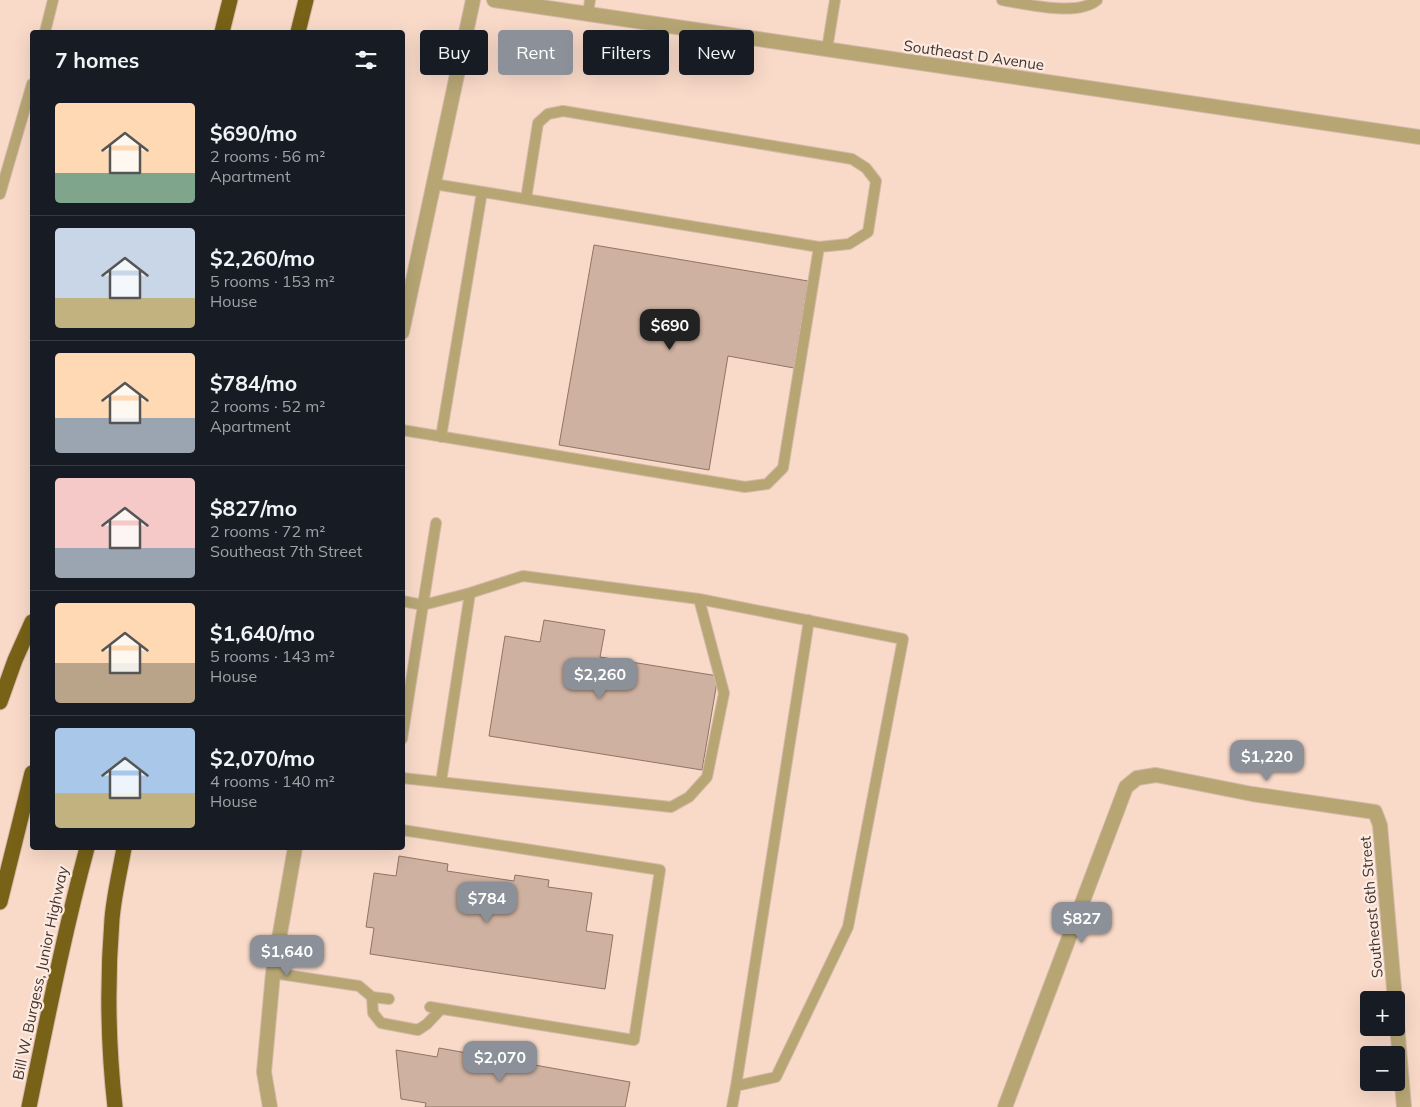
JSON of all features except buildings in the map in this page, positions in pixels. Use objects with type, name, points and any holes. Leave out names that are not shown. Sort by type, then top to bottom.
[{"type":"highway","points":[[222,30],[230,0]]},
{"type":"highway","points":[[298,30],[306,0]]},
{"type":"highway","points":[[0,702],[15,660],[30,626]]},
{"type":"highway","points":[[0,902],[30,781]]},
{"type":"highway","name":"Bill W. Burgess, Junior Highway","points":[[30,1107],[54,982],[86,850]]},
{"type":"highway","points":[[115,1107],[109,1037],[109,980],[112,918],[124,850]]},
{"type":"street","points":[[405,318],[473,0]]},
{"type":"street","name":"Southeast D Avenue","points":[[494,0],[589,7],[827,49],[1420,137]]},
{"type":"street","name":"Southeast 6th Street","points":[[1005,1107],[1126,787],[1137,778],[1156,775],[1252,794],[1375,812],[1380,826],[1394,991]]},
{"type":"street","points":[[270,1107],[264,1072],[273,973],[294,850]]},
{"type":"street","points":[[1398,1036],[1404,1107]]},
{"type":"lane","points":[[46,30],[53,0]]},
{"type":"lane","points":[[827,49],[834,0]]},
{"type":"lane","points":[[1002,0],[1059,9],[1091,5],[1097,0]]},
{"type":"lane","points":[[0,194],[30,91]]},
{"type":"lane","points":[[434,184],[819,247],[849,244],[868,232],[876,182],[866,168],[852,159],[563,111],[548,114],[538,123],[526,199]]},
{"type":"lane","points":[[441,437],[482,192]]},
{"type":"lane","points":[[405,431],[745,487],[767,484],[783,468],[819,247]]},
{"type":"lane","points":[[405,720],[436,523]]},
{"type":"lane","points":[[405,602],[423,605],[470,593],[523,576],[699,599],[903,639],[848,927],[776,1077],[736,1086]]},
{"type":"lane","points":[[441,782],[470,593]]},
{"type":"lane","points":[[405,778],[671,807],[689,797],[707,777],[724,692],[699,599]]},
{"type":"lane","points":[[732,1107],[809,620]]},
{"type":"lane","points":[[405,830],[660,870],[634,1040],[430,1007]]},
{"type":"lane","points":[[273,973],[359,986],[372,997],[389,999]]},
{"type":"lane","points":[[372,997],[372,1013],[381,1024],[418,1030],[427,1024],[441,1008]]}]
